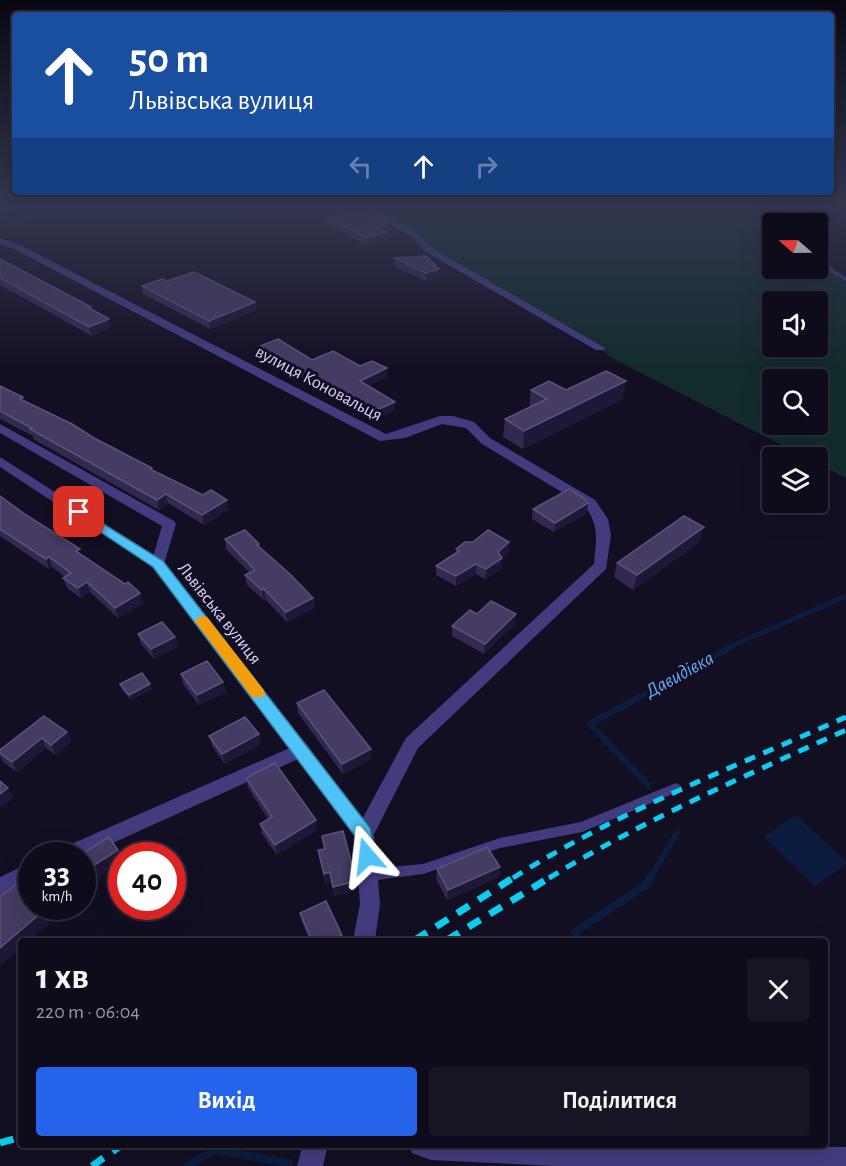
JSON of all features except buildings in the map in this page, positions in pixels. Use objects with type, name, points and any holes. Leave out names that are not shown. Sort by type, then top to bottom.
[{"type":"street","name":"вулиця Коновальця","points":[[39,258],[384,438],[401,435],[440,420],[453,420],[470,425],[486,441],[590,503],[601,519],[604,535],[601,566],[412,744],[363,834]]},
{"type":"street","points":[[443,258],[600,348]]},
{"type":"street","points":[[0,428],[169,524],[158,564]]},
{"type":"street","name":"Львівська вулиця","points":[[0,461],[158,564],[363,834]]},
{"type":"street","points":[[96,842],[301,750]]},
{"type":"street","points":[[363,834],[369,875],[370,904],[364,938]]},
{"type":"street","points":[[1,883],[18,876]]},
{"type":"street","points":[[310,1166],[315,1148]]},
{"type":"street","points":[[450,1148],[645,1158],[846,1160]]},
{"type":"lane","points":[[828,266],[846,279]]},
{"type":"lane","points":[[369,875],[423,868],[500,843],[582,827],[676,788]]},
{"type":"green space","points":[[443,258],[762,258],[762,279],[828,279],[828,268],[846,282],[846,478],[828,469],[828,447],[786,447],[762,435],[828,435],[828,369],[762,369],[762,435],[610,357],[600,348]]},
{"type":"water","points":[[796,815],[846,862],[815,886],[764,837]]},
{"type":"waterway","name":"Давидівка","points":[[727,648],[846,596]]},
{"type":"waterway","name":"Давидівка","points":[[648,785],[590,724],[731,647]]},
{"type":"waterway","name":"Давидівка","points":[[650,878],[677,833]]},
{"type":"waterway","name":"Давидівка","points":[[579,938],[575,932],[646,885],[651,876]]},
{"type":"waterway","name":"Давидівка","points":[[187,1166],[215,1150],[289,1163]]},
{"type":"railway","points":[[513,878],[593,832],[635,811],[846,717]]},
{"type":"railway","points":[[549,878],[658,818],[846,730]]},
{"type":"railway","points":[[418,938],[516,876]]},
{"type":"railway","points":[[450,938],[552,876]]},
{"type":"railway","points":[[0,1143],[18,1138]]},
{"type":"railway","points":[[92,1166],[117,1148]]},
{"type":"slow traffic","points":[[202,621],[257,693]]},
{"type":"route","points":[[79,512],[158,564],[363,834],[367,856]]}]
